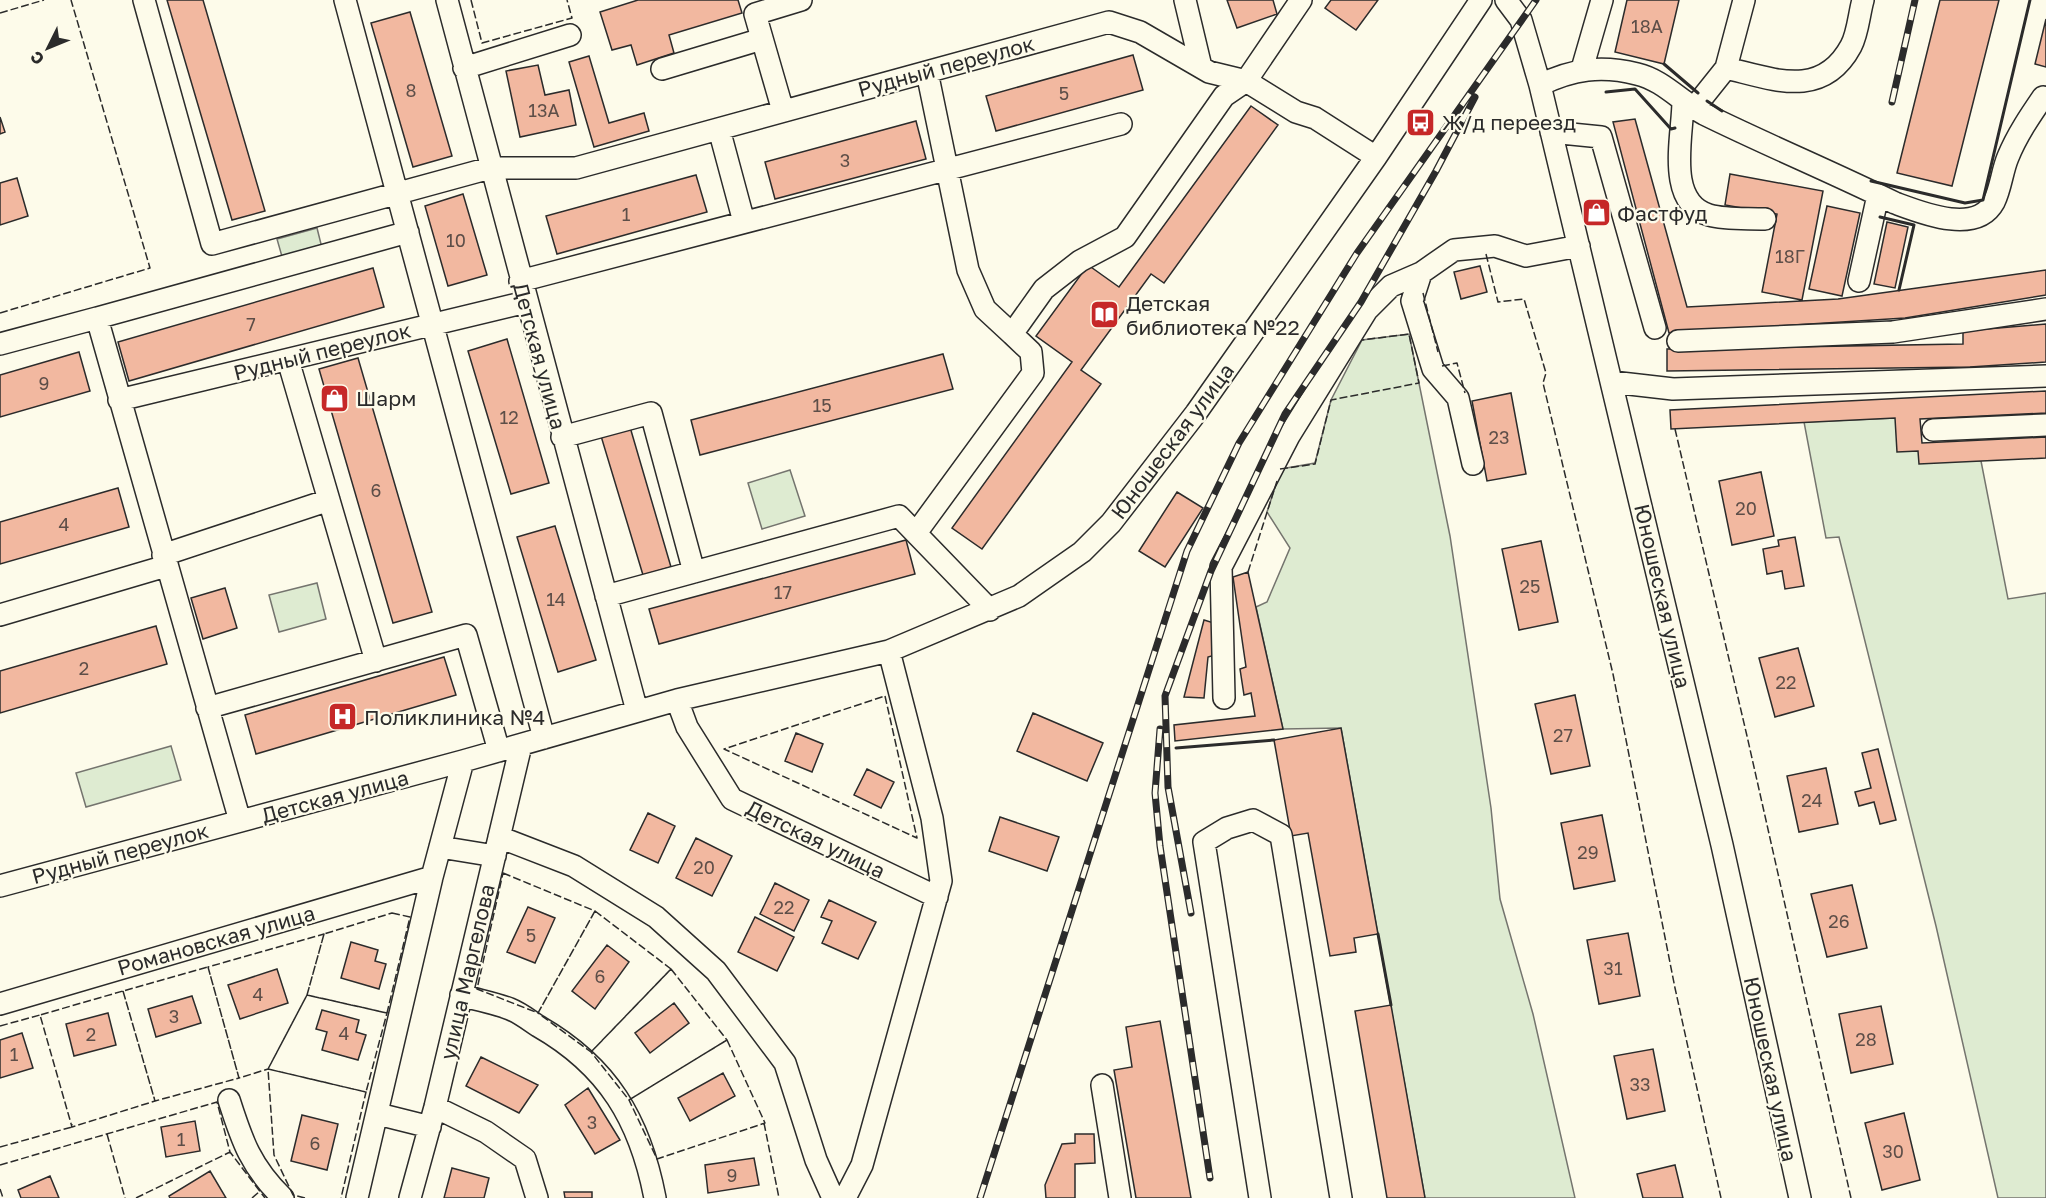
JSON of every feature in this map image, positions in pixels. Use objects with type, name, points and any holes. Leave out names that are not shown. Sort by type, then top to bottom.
[{"type":"street","name":"Рудный переулок","points":[[144,0],[212,244],[490,168],[576,168],[1108,22],[1140,32],[1209,72],[1246,81],[1296,112],[1315,118],[1376,157]]},
{"type":"street","name":"Детская улица","points":[[447,0],[520,281],[637,711]]},
{"type":"street","points":[[783,111],[754,7],[801,0]]},
{"type":"street","points":[[1185,0],[1201,68]]},
{"type":"street","points":[[1012,334],[1044,289],[1080,261],[1125,237],[1224,96],[1246,81],[1302,0]]},
{"type":"street","name":"Юношеская улица","points":[[990,610],[1019,596],[1050,576],[1082,552],[1111,523],[1196,413],[1376,157],[1481,0]]},
{"type":"street","name":"Юношеская улица","points":[[1506,0],[1521,20],[1540,85],[1722,844],[1800,1198]]},
{"type":"street","points":[[1582,69],[1602,0]]},
{"type":"street","points":[[1744,0],[1726,68],[1689,105],[1679,172],[1689,201],[1702,212],[1712,216],[1765,219]]},
{"type":"street","points":[[1726,68],[1794,84],[1810,81],[1826,73],[1841,61],[1852,44],[1863,0]]},
{"type":"street","points":[[347,1],[544,738]]},
{"type":"street","points":[[464,68],[570,35]]},
{"type":"street","points":[[662,69],[762,39]]},
{"type":"street","points":[[1540,85],[1582,69],[1611,69],[1647,77],[1667,88],[1689,105],[1878,195],[1909,208],[1940,217],[1971,219],[1979,216],[1993,204],[2015,142],[2043,97]]},
{"type":"street","points":[[916,533],[1033,373],[1031,352],[985,309],[968,270],[927,72]]},
{"type":"street","points":[[520,281],[1121,124]]},
{"type":"street","points":[[719,129],[744,222]]},
{"type":"street","points":[[1551,132],[1601,137],[1655,328]]},
{"type":"street","points":[[1859,281],[1878,195]]},
{"type":"street","points":[[0,344],[408,232]]},
{"type":"street","points":[[1224,698],[1221,567],[1289,436],[1367,310],[1391,286],[1421,273],[1454,250],[1495,246],[1526,256],[1579,246]]},
{"type":"street","points":[[1421,273],[1412,301],[1433,369],[1458,398],[1473,464]]},
{"type":"street","name":"Рудный переулок","points":[[119,400],[526,302]]},
{"type":"street","points":[[1678,341],[1893,333],[2046,309]]},
{"type":"street","points":[[97,318],[240,821]]},
{"type":"street","points":[[288,360],[376,661]]},
{"type":"street","points":[[1612,382],[1673,389],[2046,376]]},
{"type":"street","points":[[562,437],[651,413],[694,572]]},
{"type":"street","points":[[1933,430],[2046,425]]},
{"type":"street","points":[[0,615],[164,560],[329,500]]},
{"type":"street","points":[[606,596],[899,516],[990,610]]},
{"type":"street","name":"Детская улица","points":[[240,821],[499,752],[677,700],[889,651],[990,610]]},
{"type":"street","points":[[207,708],[466,635],[499,752]]},
{"type":"street","points":[[845,1198],[862,1165],[941,881],[932,818],[889,651]]},
{"type":"street","name":"Детская улица","points":[[677,700],[687,727],[732,799],[937,897]]},
{"type":"street","name":"улица Маргелова","points":[[410,1198],[432,1117],[521,745]]},
{"type":"street","points":[[357,1198],[432,877],[463,761]]},
{"type":"street","points":[[1260,1198],[1204,842],[1227,828],[1253,820],[1281,835],[1341,1198]]},
{"type":"street","name":"Рудный переулок","points":[[0,886],[240,821]]},
{"type":"street","points":[[440,848],[497,846],[574,866],[657,916],[716,970],[785,1063],[816,1160],[833,1198]]},
{"type":"street","name":"Романовская улица","points":[[0,1004],[432,877]]},
{"type":"street","points":[[461,995],[511,1010],[563,1040],[600,1071],[626,1109],[642,1145],[655,1198]]},
{"type":"street","points":[[1102,1085],[1120,1198]]},
{"type":"street","points":[[229,1100],[243,1146],[268,1184],[283,1198]]},
{"type":"street","points":[[378,1114],[432,1117],[486,1132],[525,1159],[537,1198]]},
{"type":"green space","points":[[317,228],[322,248],[283,260],[277,239]]},
{"type":"green space","points":[[1409,334],[1450,536],[1491,808],[1500,899],[1533,1014],[1575,1198],[1425,1198],[1341,728],[1283,729],[1256,607],[1267,602],[1290,548],[1267,512],[1281,469],[1315,463],[1331,400],[1362,340]]},
{"type":"green space","points":[[1895,418],[1918,451],[1981,461],[2008,599],[2046,593],[2046,1198],[1998,1198],[1936,926],[1839,537],[1826,538],[1804,422]]},
{"type":"green space","points":[[790,470],[805,516],[762,529],[748,483]]},
{"type":"green space","points":[[317,583],[326,619],[279,632],[269,595]]},
{"type":"green space","points":[[171,746],[181,780],[86,807],[76,773]]},
{"type":"building","points":[[167,0],[203,0],[265,211],[232,220]]},
{"type":"building","points":[[638,0],[738,0],[742,13],[669,35],[674,53],[637,65],[631,45],[612,50],[600,12]]},
{"type":"building","points":[[1227,0],[1273,0],[1277,14],[1237,28]]},
{"type":"building","points":[[1331,0],[1378,0],[1356,30],[1325,8]]},
{"type":"building","points":[[1627,0],[1679,0],[1664,64],[1615,52]]},
{"type":"building","points":[[1940,0],[1999,0],[1952,186],[1897,173]]},
{"type":"building","points":[[410,12],[452,156],[413,167],[371,23]]},
{"type":"building","points":[[2046,19],[2046,67],[2035,64]]},
{"type":"building","points":[[1133,55],[1143,90],[996,131],[986,96]]},
{"type":"building","points":[[589,56],[609,123],[644,113],[649,131],[594,147],[569,62]]},
{"type":"building","points":[[538,65],[545,95],[569,90],[576,125],[520,137],[506,71]]},
{"type":"building","points":[[1251,106],[1278,125],[1164,283],[1151,274],[1081,370],[1101,384],[982,549],[952,528],[1072,362],[1036,336],[1088,265],[1119,287]]},
{"type":"building","points":[[0,117],[5,132],[0,134]]},
{"type":"building","points":[[1635,119],[1687,307],[1838,299],[2046,270],[2046,295],[1905,318],[1669,333],[1613,122]]},
{"type":"building","points":[[916,121],[926,159],[775,199],[765,162]]},
{"type":"building","points":[[1730,174],[1823,191],[1802,300],[1762,292],[1777,214],[1725,205]]},
{"type":"building","points":[[696,175],[707,212],[557,254],[546,216]]},
{"type":"building","points":[[17,178],[28,216],[0,225],[0,183]]},
{"type":"building","points":[[463,194],[487,275],[448,286],[425,206]]},
{"type":"building","points":[[1827,206],[1860,213],[1842,296],[1809,289]]},
{"type":"building","points":[[1887,222],[1908,227],[1895,288],[1874,284]]},
{"type":"building","points":[[1480,266],[1487,292],[1461,299],[1454,272]]},
{"type":"building","points":[[373,268],[384,307],[129,381],[118,342]]},
{"type":"building","points":[[2046,324],[2046,362],[1970,367],[1667,371],[1667,349],[1963,344],[1963,331]]},
{"type":"building","points":[[507,339],[549,483],[511,494],[468,351]]},
{"type":"building","points":[[79,352],[90,391],[0,417],[0,375]]},
{"type":"building","points":[[943,354],[953,389],[700,455],[691,420]]},
{"type":"building","points":[[358,358],[432,612],[393,623],[319,369]]},
{"type":"building","points":[[2046,391],[2046,413],[1920,419],[1922,443],[2046,437],[2046,458],[1919,464],[1918,451],[1897,452],[1895,418],[1671,429],[1670,410]]},
{"type":"building","points":[[1511,393],[1526,474],[1487,481],[1472,401]]},
{"type":"building","points":[[630,427],[671,567],[643,575],[601,436]]},
{"type":"building","points":[[1761,472],[1774,536],[1732,545],[1719,481]]},
{"type":"building","points":[[118,488],[129,527],[0,564],[0,522]]},
{"type":"building","points":[[1177,492],[1203,508],[1165,567],[1139,551]]},
{"type":"building","points":[[555,526],[596,660],[558,672],[517,537]]},
{"type":"building","points":[[1795,537],[1804,586],[1785,589],[1782,571],[1767,574],[1763,549],[1779,546],[1778,540]]},
{"type":"building","points":[[906,540],[915,574],[659,644],[649,609]]},
{"type":"building","points":[[1541,541],[1558,622],[1519,630],[1502,549]]},
{"type":"building","points":[[1248,572],[1283,729],[1175,741],[1174,725],[1255,716],[1251,693],[1244,695],[1240,669],[1246,667],[1233,577]]},
{"type":"building","points":[[225,588],[237,628],[203,639],[191,598]]},
{"type":"building","points":[[1204,620],[1214,623],[1215,655],[1208,657],[1204,698],[1184,697]]},
{"type":"building","points":[[156,626],[167,664],[0,713],[0,671]]},
{"type":"building","points":[[1798,648],[1814,706],[1775,717],[1759,658]]},
{"type":"building","points":[[444,657],[456,695],[256,754],[245,715]]},
{"type":"building","points":[[1575,695],[1590,766],[1551,774],[1535,704]]},
{"type":"building","points":[[1033,713],[1103,743],[1087,781],[1017,751]]},
{"type":"building","points":[[1341,728],[1378,934],[1354,938],[1356,952],[1330,956],[1308,833],[1291,836],[1274,740]]},
{"type":"building","points":[[796,733],[823,744],[812,772],[785,761]]},
{"type":"building","points":[[1878,749],[1896,820],[1880,824],[1874,802],[1859,806],[1855,792],[1871,788],[1862,753]]},
{"type":"building","points":[[1826,768],[1838,824],[1799,832],[1787,776]]},
{"type":"building","points":[[867,769],[894,782],[881,808],[854,795]]},
{"type":"building","points":[[648,813],[675,826],[658,863],[630,850]]},
{"type":"building","points":[[1602,815],[1615,881],[1574,889],[1561,823]]},
{"type":"building","points":[[1000,817],[1059,837],[1047,871],[989,851]]},
{"type":"building","points":[[696,838],[732,856],[712,896],[676,878]]},
{"type":"building","points":[[775,883],[809,900],[794,931],[760,914]]},
{"type":"building","points":[[1852,885],[1867,948],[1827,957],[1811,894]]},
{"type":"building","points":[[829,900],[876,922],[858,959],[822,943],[832,921],[821,917]]},
{"type":"building","points":[[528,907],[555,918],[535,963],[507,952]]},
{"type":"building","points":[[755,917],[794,937],[777,971],[738,952]]},
{"type":"building","points":[[1628,933],[1640,996],[1599,1004],[1587,940]]},
{"type":"building","points":[[351,942],[378,950],[375,961],[386,964],[379,989],[341,978]]},
{"type":"building","points":[[607,945],[629,962],[595,1009],[572,991]]},
{"type":"building","points":[[277,969],[288,1003],[240,1019],[228,985]]},
{"type":"building","points":[[192,996],[201,1023],[156,1037],[148,1009]]},
{"type":"building","points":[[674,1003],[689,1023],[650,1053],[635,1033]]},
{"type":"building","points":[[1391,1005],[1425,1198],[1387,1198],[1355,1011]]},
{"type":"building","points":[[1881,1006],[1893,1064],[1851,1073],[1839,1014]]},
{"type":"building","points":[[322,1010],[359,1020],[356,1032],[366,1035],[358,1060],[322,1050],[327,1032],[316,1029]]},
{"type":"building","points":[[108,1013],[116,1045],[74,1056],[66,1024]]},
{"type":"building","points":[[1160,1021],[1191,1198],[1136,1198],[1114,1070],[1132,1067],[1126,1027]]},
{"type":"building","points":[[22,1033],[33,1068],[0,1078],[0,1040]]},
{"type":"building","points":[[1653,1049],[1665,1111],[1627,1119],[1614,1056]]},
{"type":"building","points":[[481,1057],[538,1085],[519,1113],[466,1086]]},
{"type":"building","points":[[723,1073],[735,1096],[690,1121],[678,1098]]},
{"type":"building","points":[[588,1088],[620,1140],[595,1154],[565,1105]]},
{"type":"building","points":[[1904,1113],[1920,1180],[1882,1190],[1865,1123]]},
{"type":"building","points":[[302,1115],[338,1124],[327,1170],[291,1161]]},
{"type":"building","points":[[195,1121],[200,1151],[166,1157],[161,1127]]},
{"type":"building","points":[[1075,1134],[1094,1134],[1095,1163],[1075,1164],[1075,1198],[1046,1198],[1045,1185],[1062,1144],[1075,1143]]},
{"type":"building","points":[[754,1158],[759,1185],[708,1193],[705,1165]]},
{"type":"building","points":[[1675,1165],[1683,1198],[1643,1198],[1637,1174]]},
{"type":"building","points":[[452,1168],[489,1178],[484,1198],[444,1198]]},
{"type":"building","points":[[210,1171],[226,1198],[170,1198],[169,1196]]},
{"type":"building","points":[[50,1176],[59,1198],[21,1198],[18,1190]]},
{"type":"building","points":[[564,1192],[592,1192],[592,1198],[565,1198]]},
{"type":"railway","points":[[980,1198],[1187,551],[1239,443],[1357,253],[1536,0]]},
{"type":"railway","points":[[1892,102],[1915,0]]},
{"type":"railway","points":[[1191,913],[1168,787],[1165,696],[1211,571],[1285,414],[1361,302],[1436,171],[1475,97]]},
{"type":"railway","points":[[1160,729],[1155,793],[1160,846],[1210,1178]]},
{"type":"fence","points":[[0,13],[44,0]]},
{"type":"fence","points":[[0,313],[150,268],[71,0]]},
{"type":"fence","points":[[471,0],[482,43],[572,18],[567,0]]},
{"type":"fence","points":[[1486,254],[1498,302],[1524,299],[1546,373],[1543,383],[1613,674],[1675,988],[1721,1198]]},
{"type":"fence","points":[[1423,293],[1438,352]]},
{"type":"fence","points":[[1280,469],[1315,464],[1331,400],[1419,383],[1409,334],[1362,340]]},
{"type":"fence","points":[[1442,366],[1457,363],[1465,393]]},
{"type":"fence","points":[[1675,429],[1851,1198]]},
{"type":"fence","points":[[1248,572],[1277,481]]},
{"type":"fence","points":[[885,696],[917,838],[724,749],[885,696]]},
{"type":"fence","points":[[503,873],[595,911],[538,1013],[477,989],[503,873]]},
{"type":"fence","points":[[595,911],[671,969],[591,1052],[538,1013],[595,911]]},
{"type":"fence","points":[[392,913],[410,917],[387,1013],[307,995],[324,934],[392,913]]},
{"type":"fence","points":[[324,934],[307,995],[268,1069],[239,1078],[208,967],[324,934]]},
{"type":"fence","points":[[208,967],[239,1078],[155,1101],[123,991],[208,967]]},
{"type":"fence","points":[[671,969],[727,1040],[629,1100],[591,1052],[671,969]]},
{"type":"fence","points":[[123,991],[155,1101],[72,1127],[40,1015],[123,991]]},
{"type":"fence","points":[[307,995],[387,1013],[366,1092],[268,1069],[307,995]]},
{"type":"fence","points":[[0,1026],[40,1015],[41,1017]]},
{"type":"fence","points":[[727,1040],[765,1123],[657,1159],[629,1100],[727,1040]]},
{"type":"fence","points":[[305,1198],[293,1195],[274,1155],[268,1069],[366,1092],[341,1198]]},
{"type":"fence","points":[[0,1165],[217,1102],[230,1152],[265,1198]]},
{"type":"fence","points":[[764,1123],[779,1198]]},
{"type":"fence","points":[[0,1147],[72,1127],[72,1124]]},
{"type":"fence","points":[[107,1134],[125,1198]]},
{"type":"fence","points":[[136,1198],[230,1152]]},
{"type":"fence","points":[[0,1189],[3,1198]]},
{"type":"fence","points":[[252,1198],[259,1192]]},
{"type":"wall","points":[[1871,181],[1965,203],[1983,200],[2030,0]]},
{"type":"wall","points":[[1664,64],[1698,93]]},
{"type":"wall","points":[[1606,92],[1635,89],[1671,129],[1675,128]]},
{"type":"wall","points":[[1707,101],[1722,111]]},
{"type":"wall","points":[[1880,217],[1914,225],[1899,290]]},
{"type":"wall","points":[[1176,748],[1274,740]]},
{"type":"wall","points":[[1378,934],[1391,1005]]},
{"type":"place","name":"Ж/д переезд","points":[[1421,122]]},
{"type":"place","name":"Фастфуд","points":[[1596,213]]},
{"type":"place","name":"Детская библиотека №22","points":[[1105,315]]},
{"type":"place","name":"Шарм","points":[[335,398]]},
{"type":"place","name":"Поликлиника №4","points":[[343,717]]}]
